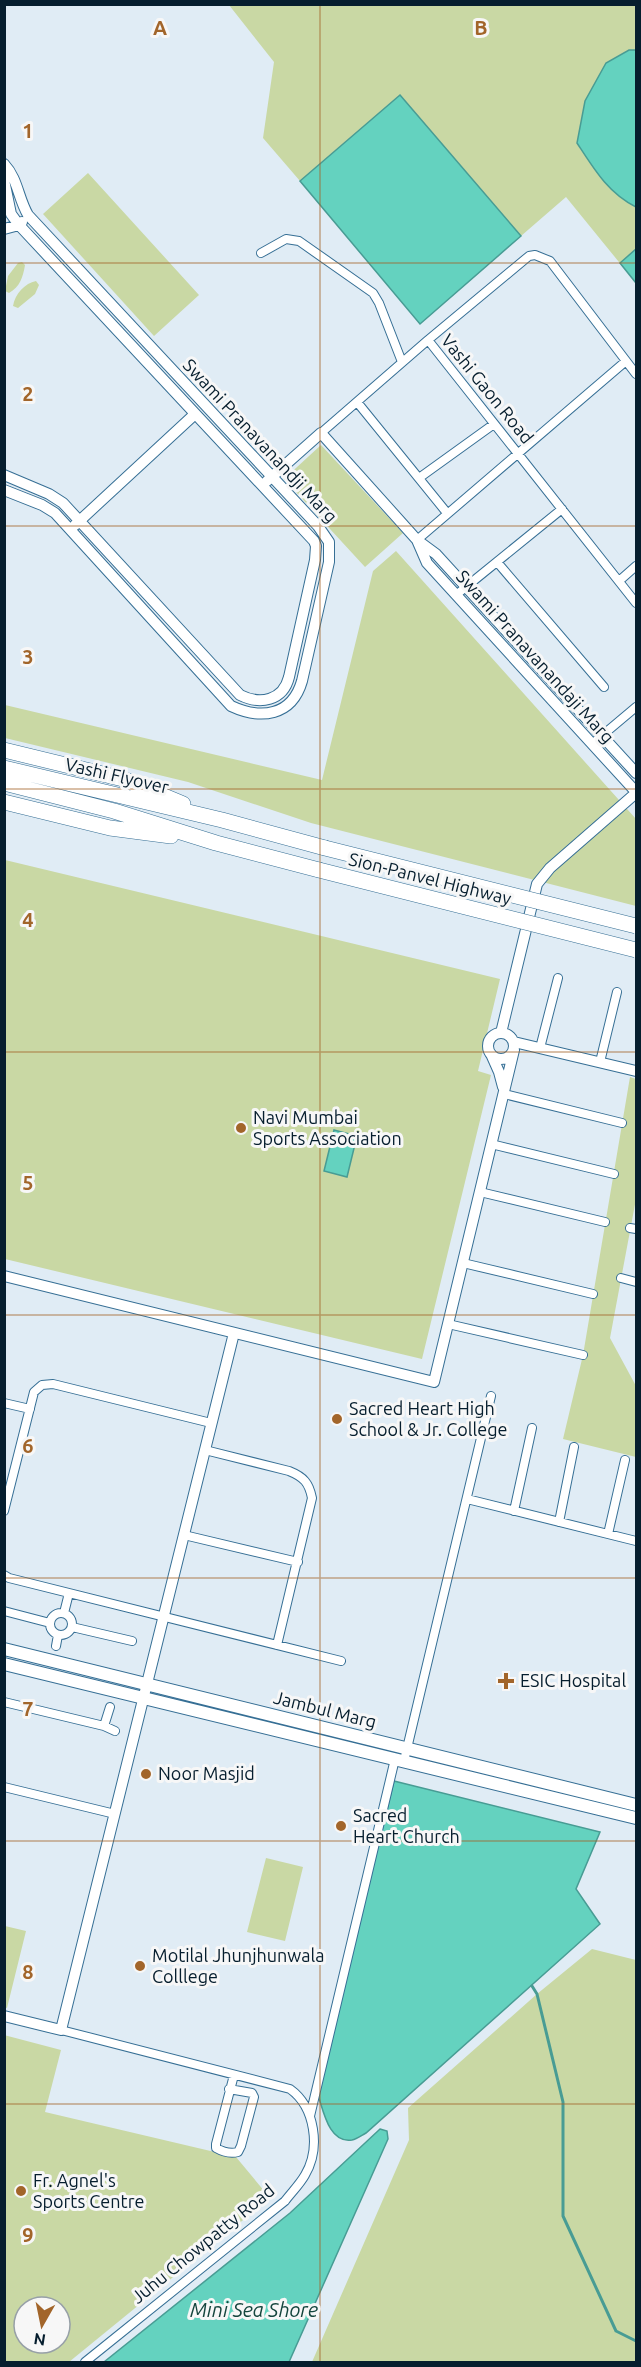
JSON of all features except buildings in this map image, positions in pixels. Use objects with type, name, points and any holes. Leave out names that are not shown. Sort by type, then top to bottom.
[{"type":"highway","points":[[4,750],[123,779],[222,820]]},
{"type":"highway","name":"Vashi Flyover","points":[[4,768],[116,804],[216,843]]},
{"type":"highway","name":"Vashi Flyover","points":[[4,783],[116,804],[222,820]]},
{"type":"highway","points":[[4,802],[110,828],[216,843]]},
{"type":"highway","name":"Sion-Panvel Highway","points":[[222,820],[636,926]]},
{"type":"highway","name":"Sion-Panvel Highway","points":[[216,843],[636,950]]},
{"type":"main road","name":"Jambul Marg","points":[[4,1649],[636,1805]]},
{"type":"main road","name":"Jambul Marg","points":[[4,1664],[636,1818]]},
{"type":"street","name":"Swami Pranavanandji Marg","points":[[4,164],[17,183],[21,202],[28,215],[272,477],[329,542],[330,552],[299,692],[291,703],[277,711],[260,714],[245,713],[231,706],[55,513],[42,505],[4,490]]},
{"type":"street","name":"Swami Pranavanandji Marg","points":[[4,180],[8,215],[314,541],[316,552],[287,686],[282,693],[272,699],[260,701],[249,700],[240,695],[63,503],[49,494],[4,475]]},
{"type":"street","points":[[8,215],[28,215]]},
{"type":"street","points":[[4,229],[19,225],[28,215]]},
{"type":"street","points":[[261,253],[286,239],[299,241],[373,293],[380,303],[402,362]]},
{"type":"street","points":[[428,340],[529,256],[535,255],[550,261],[636,374]]},
{"type":"street","name":"Vashi Gaon Road","points":[[262,485],[428,340],[636,603]]},
{"type":"street","points":[[417,540],[626,361]]},
{"type":"street","points":[[357,402],[447,513]]},
{"type":"street","points":[[70,530],[195,414]]},
{"type":"street","points":[[419,478],[494,424]]},
{"type":"street","name":"Swami Pranavanandaji Marg","points":[[321,433],[417,540],[436,554],[636,773]]},
{"type":"street","points":[[456,595],[562,509]]},
{"type":"street","name":"Swami Pranavanandaji Marg","points":[[417,540],[427,563],[636,793]]},
{"type":"street","points":[[496,562],[604,687]]},
{"type":"street","points":[[619,581],[636,566]]},
{"type":"street","points":[[592,744],[636,707]]},
{"type":"street","points":[[501,1033],[537,884],[550,868],[636,793]]},
{"type":"street","points":[[540,1048],[558,978]]},
{"type":"street","points":[[600,1062],[617,992]]},
{"type":"street","points":[[4,1276],[434,1382],[504,1094],[514,1046],[509,1035],[501,1033],[490,1039],[489,1052],[499,1072],[504,1094]]},
{"type":"street","points":[[514,1046],[540,1048],[636,1071]]},
{"type":"street","points":[[489,1052],[496,1058],[505,1059],[514,1046]]},
{"type":"street","points":[[504,1094],[622,1123]]},
{"type":"street","points":[[491,1144],[614,1173]]},
{"type":"street","points":[[480,1192],[605,1222]]},
{"type":"street","points":[[463,1263],[593,1294]]},
{"type":"street","points":[[621,1278],[636,1282]]},
{"type":"street","points":[[448,1324],[583,1355]]},
{"type":"street","points":[[4,2016],[61,2030],[234,1333]]},
{"type":"street","points":[[4,1510],[34,1392],[42,1385],[53,1384],[211,1424]]},
{"type":"street","points":[[310,2116],[399,1760],[407,1748],[491,1396]]},
{"type":"street","points":[[4,1403],[30,1409]]},
{"type":"street","points":[[514,1511],[532,1428]]},
{"type":"street","points":[[559,1522],[574,1447]]},
{"type":"street","points":[[205,1450],[290,1471],[301,1476],[310,1485],[312,1498],[278,1645]]},
{"type":"street","points":[[608,1534],[625,1460]]},
{"type":"street","points":[[467,1499],[636,1541]]},
{"type":"street","points":[[184,1535],[298,1562]]},
{"type":"street","points":[[4,1575],[341,1661]]},
{"type":"street","points":[[64,1613],[69,1593]]},
{"type":"street","points":[[4,1611],[50,1623]]},
{"type":"street","points":[[64,1613],[54,1615],[50,1623],[52,1632],[58,1635],[66,1634],[72,1628]]},
{"type":"street","points":[[64,1613],[71,1619],[72,1628]]},
{"type":"street","points":[[72,1628],[132,1641]]},
{"type":"street","points":[[56,1646],[58,1635]]},
{"type":"street","points":[[4,1702],[104,1726],[115,1731]]},
{"type":"street","points":[[104,1726],[110,1707]]},
{"type":"street","points":[[4,1787],[115,1814]]},
{"type":"street","name":"Juhu Chowpatty Road","points":[[61,2030],[290,2090],[301,2097],[310,2116],[314,2138],[311,2159],[305,2175],[285,2201],[85,2362]]},
{"type":"street","points":[[229,2089],[252,2093],[254,2097],[241,2146],[238,2152],[234,2153],[219,2150],[216,2144],[229,2089],[234,2075]]},
{"type":"shaded area","points":[[229,5],[636,5],[636,283],[566,197],[521,236],[400,95],[300,181],[263,138],[274,62]]},
{"type":"shaded area","points":[[88,173],[199,295],[154,336],[43,214]]},
{"type":"shaded area","points":[[22,262],[25,265],[18,285],[9,293],[5,291],[8,276],[18,263]]},
{"type":"shaded area","points":[[36,281],[39,285],[35,294],[18,308],[13,306],[21,290]]},
{"type":"shaded area","points":[[321,445],[403,533],[365,567],[284,479]]},
{"type":"shaded area","points":[[396,551],[636,819],[636,906],[311,823],[188,782],[5,738],[5,705],[322,780],[373,571]]},
{"type":"shaded area","name":"Navi Mumbai Sports Association","points":[[5,860],[500,979],[478,1071],[491,1075],[422,1359],[5,1259]]},
{"type":"shaded area","points":[[630,1077],[636,1079],[636,1199],[610,1338],[636,1386],[636,1457],[563,1439],[583,1355]]},
{"type":"shaded area","points":[[266,1858],[303,1867],[285,1941],[247,1932]]},
{"type":"shaded area","points":[[5,1926],[26,1931],[7,2008],[4,2007]]},
{"type":"shaded area","points":[[592,1949],[636,1960],[636,2362],[312,2362],[409,2140],[408,2108],[537,1994]]},
{"type":"shaded area","points":[[4,2035],[61,2050],[45,2112],[236,2157],[270,2198],[69,2362],[5,2362]]},
{"type":"water","points":[[629,50],[636,50],[636,207],[617,195],[596,171],[577,143],[585,101],[606,63]]},
{"type":"water","points":[[400,95],[521,236],[420,324],[300,181]]},
{"type":"water","points":[[636,249],[636,283],[620,263]]},
{"type":"water","points":[[334,1130],[357,1136],[347,1177],[324,1171]]},
{"type":"water","points":[[394,1781],[600,1832],[576,1889],[600,1924],[366,2133],[352,2140],[344,2140],[332,2131],[328,2124],[317,2092]]},
{"type":"water","name":"Mini Sea Shore","points":[[380,2129],[387,2131],[388,2139],[289,2362],[104,2362],[290,2213]]},
{"type":"waterway","points":[[532,1986],[537,1994],[563,2102],[563,2216],[616,2331],[636,2341]]},
{"type":"place","name":"Navi Mumbai Sports Association","points":[[241,1128]]},
{"type":"place","name":"Sacred Heart High School & Jr. College","points":[[337,1419]]},
{"type":"place","name":"ESIC Hospital","points":[[506,1681]]},
{"type":"place","name":"Noor Masjid","points":[[146,1774]]},
{"type":"place","name":"Sacred Heart Church","points":[[341,1826]]},
{"type":"place","name":"Motilal Jhunjhunwala Colllege","points":[[140,1966]]},
{"type":"place","name":"Fr. Agnel's Sports Centre","points":[[21,2191]]}]
